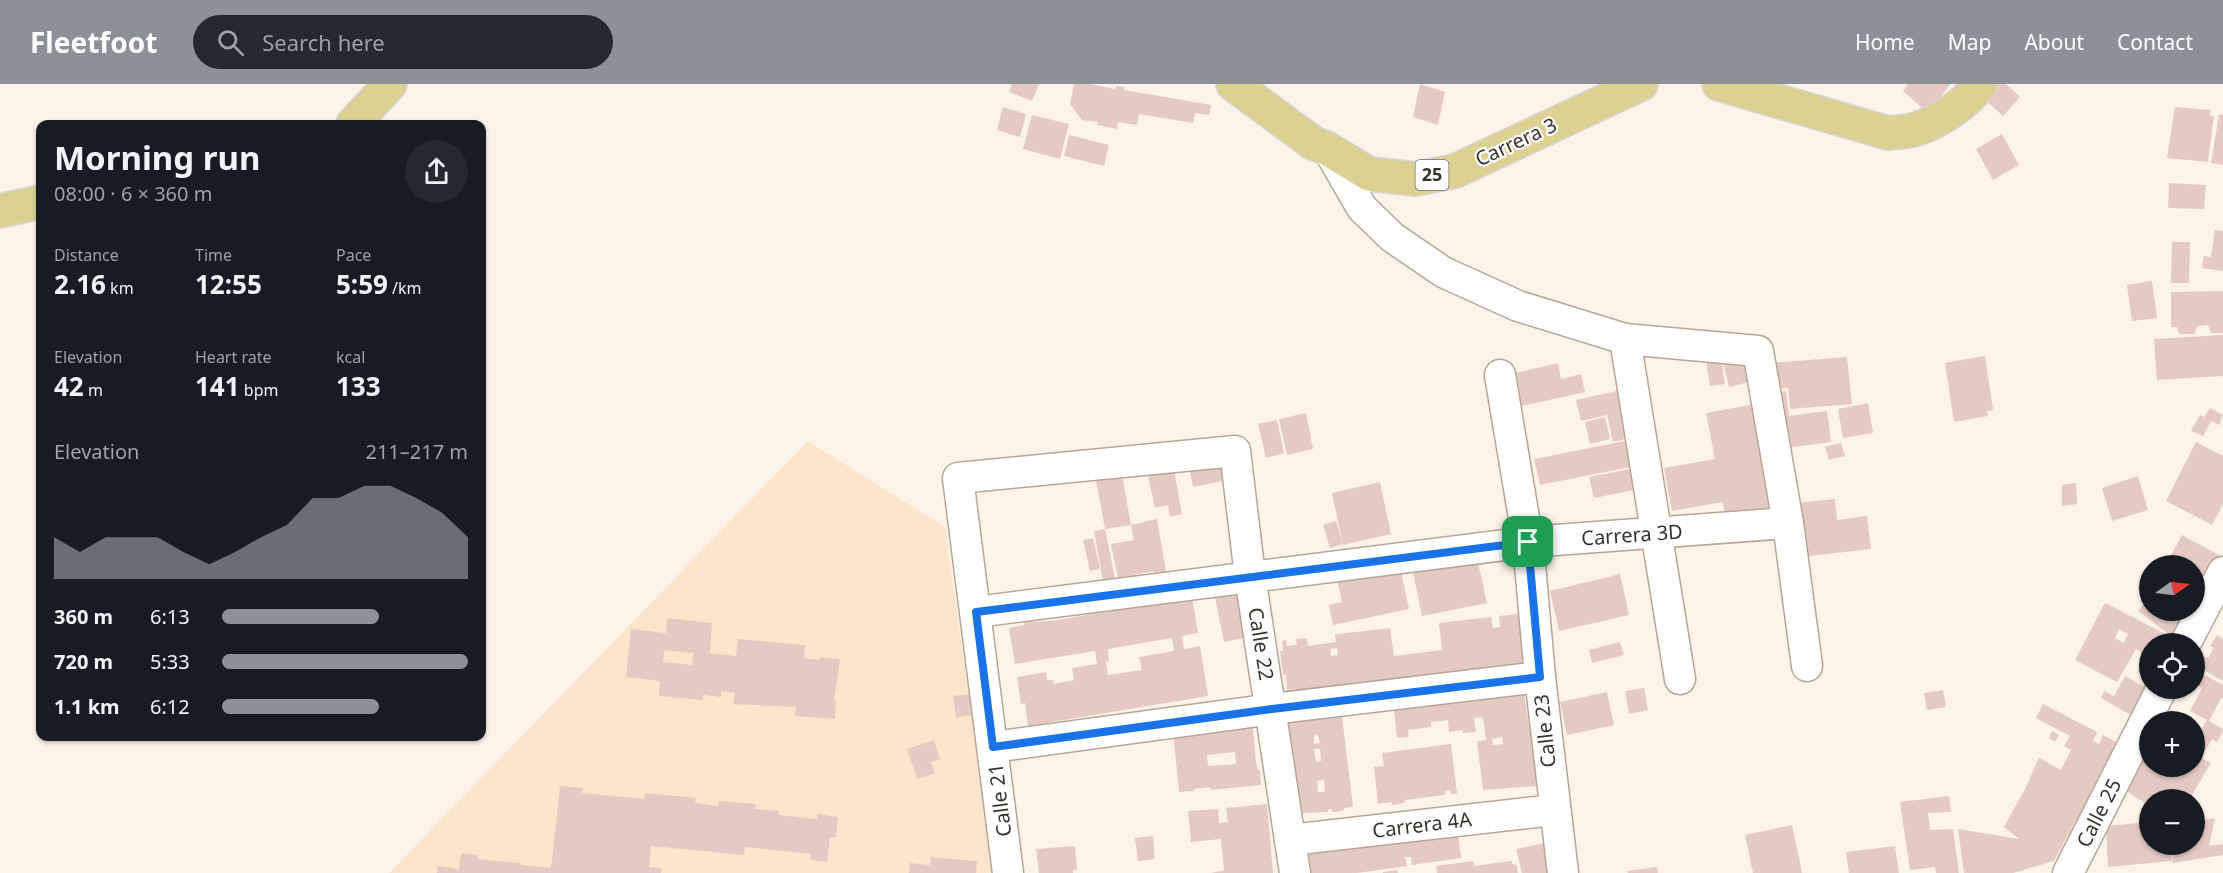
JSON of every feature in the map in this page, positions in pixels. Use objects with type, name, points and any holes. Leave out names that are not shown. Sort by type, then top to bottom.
[{"type":"main road","points":[[357,120],[390,84]]},
{"type":"main road","name":"Carrera 3","points":[[1233,84],[1314,143],[1369,174],[1415,179],[1455,171],[1641,84]]},
{"type":"main road","points":[[1719,84],[1888,133],[1916,130],[1945,116],[1972,95],[1981,84]]},
{"type":"main road","points":[[0,211],[36,203]]},
{"type":"street","points":[[1328,149],[1362,208],[1392,237],[1443,272],[1518,306],[1625,339],[1758,351],[1788,523],[1807,666]]},
{"type":"street","points":[[1625,339],[1680,679]]},
{"type":"street","name":"Calle 23","points":[[1500,375],[1528,542],[1554,810],[1563,873]]},
{"type":"street","name":"Calle 22","points":[[958,478],[1235,451],[1250,576],[1272,709],[1295,873]]},
{"type":"street","name":"Calle 21","points":[[958,478],[1008,873]]},
{"type":"street","name":"Carrera 3D","points":[[976,612],[1528,542],[1788,523]]},
{"type":"street","points":[[2194,633],[2214,610],[2223,572]]},
{"type":"street","points":[[993,747],[1272,709],[1540,677]]},
{"type":"street","name":"Calle 25","points":[[2068,873],[2156,699]]},
{"type":"street","name":"Carrera 4A","points":[[1290,840],[1554,810]]},
{"type":"shaded area","points":[[808,441],[945,527],[994,873],[389,873]]},
{"type":"building","points":[[1012,84],[1039,84],[1032,101],[1009,92]]},
{"type":"building","points":[[1074,84],[1090,84],[1115,89],[1116,86],[1124,87],[1124,90],[1211,105],[1209,115],[1195,113],[1193,123],[1139,114],[1137,125],[1118,122],[1117,129],[1097,125],[1098,122],[1082,120],[1070,104]]},
{"type":"building","points":[[1420,84],[1445,92],[1438,125],[1413,117]]},
{"type":"building","points":[[1908,84],[1950,84],[1929,114],[1903,91]]},
{"type":"building","points":[[1996,84],[2006,84],[2020,97],[2003,116],[1983,98]]},
{"type":"building","points":[[1003,107],[1026,114],[1020,137],[997,130]]},
{"type":"building","points":[[2175,107],[2211,110],[2210,116],[2214,116],[2208,162],[2167,158]]},
{"type":"building","points":[[2219,114],[2223,115],[2223,165],[2211,163]]},
{"type":"building","points":[[1032,115],[1069,124],[1060,159],[1023,149]]},
{"type":"building","points":[[2002,134],[2019,165],[1993,180],[1976,149]]},
{"type":"building","points":[[1069,135],[1109,145],[1104,166],[1064,156]]},
{"type":"building","points":[[2169,183],[2206,185],[2204,209],[2168,208]]},
{"type":"building","points":[[2215,230],[2223,231],[2223,271],[2202,268],[2204,256],[2211,257]]},
{"type":"building","points":[[2172,242],[2190,242],[2189,283],[2171,283]]},
{"type":"building","points":[[2152,281],[2157,318],[2132,321],[2127,285]]},
{"type":"building","points":[[2223,291],[2223,333],[2211,333],[2208,325],[2197,326],[2195,334],[2179,334],[2177,327],[2171,327],[2171,292]]},
{"type":"building","points":[[2223,335],[2223,376],[2157,380],[2154,339]]},
{"type":"building","points":[[1750,351],[1757,380],[1729,387],[1722,358]]},
{"type":"building","points":[[1985,356],[1993,410],[1987,411],[1988,416],[1954,422],[1945,363]]},
{"type":"building","points":[[1847,357],[1852,404],[1790,409],[1788,388],[1775,389],[1772,363]]},
{"type":"building","points":[[1721,358],[1725,384],[1710,386],[1706,360]]},
{"type":"building","points":[[1558,363],[1561,379],[1581,374],[1585,392],[1522,406],[1515,373]]},
{"type":"building","points":[[1630,388],[1641,435],[1613,442],[1607,415],[1581,421],[1576,400]]},
{"type":"building","points":[[1786,391],[1789,416],[1827,411],[1831,442],[1787,448],[1780,392]]},
{"type":"building","points":[[1868,403],[1873,433],[1843,438],[1838,409]]},
{"type":"building","points":[[1755,404],[1784,510],[1726,521],[1723,502],[1672,511],[1664,468],[1715,459],[1706,413]]},
{"type":"building","points":[[2210,408],[2223,415],[2219,425],[2211,421],[2203,436],[2191,431],[2200,415],[2204,417]]},
{"type":"building","points":[[1306,413],[1313,449],[1287,455],[1279,419]]},
{"type":"building","points":[[1605,417],[1610,439],[1590,444],[1585,422]]},
{"type":"building","points":[[1277,420],[1284,453],[1266,458],[1258,424]]},
{"type":"building","points":[[1630,440],[1635,466],[1540,485],[1534,459]]},
{"type":"building","points":[[2196,442],[2223,456],[2223,504],[2212,525],[2166,501]]},
{"type":"building","points":[[1841,443],[1845,456],[1829,460],[1825,447]]},
{"type":"building","points":[[1224,456],[1228,480],[1193,487],[1188,462]]},
{"type":"building","points":[[1173,465],[1182,514],[1170,517],[1168,505],[1155,508],[1147,470]]},
{"type":"building","points":[[1640,467],[1644,488],[1594,498],[1589,477]]},
{"type":"building","points":[[1122,475],[1131,525],[1105,529],[1096,480]]},
{"type":"building","points":[[2138,476],[2148,510],[2112,521],[2102,488]]},
{"type":"building","points":[[1380,482],[1391,534],[1343,545],[1332,493]]},
{"type":"building","points":[[2076,483],[2077,504],[2062,506],[2062,485]]},
{"type":"building","points":[[1835,499],[1837,520],[1867,516],[1871,549],[1801,557],[1795,503]]},
{"type":"building","points":[[1157,519],[1166,571],[1118,578],[1111,544],[1134,540],[1131,525]]},
{"type":"building","points":[[1336,521],[1343,544],[1330,548],[1323,525]]},
{"type":"building","points":[[1105,529],[1115,578],[1103,581],[1094,531]]},
{"type":"building","points":[[2182,535],[2219,555],[2205,581],[2205,555],[2171,555]]},
{"type":"building","points":[[1093,538],[1100,569],[1090,571],[1083,540]]},
{"type":"building","points":[[1475,549],[1487,603],[1422,616],[1411,563]]},
{"type":"building","points":[[1399,562],[1409,609],[1333,625],[1329,605],[1342,602],[1336,575]]},
{"type":"building","points":[[1620,574],[1629,615],[1559,631],[1550,591]]},
{"type":"building","points":[[1240,588],[1250,637],[1224,642],[1214,593]]},
{"type":"building","points":[[1192,597],[1198,633],[1182,636],[1184,649],[1200,646],[1208,696],[1028,726],[1025,703],[1021,704],[1017,677],[1046,672],[1047,680],[1053,680],[1054,684],[1074,680],[1072,668],[1097,664],[1095,651],[1015,664],[1009,628],[1024,625],[1024,622],[1051,621]],"holes":[[[1172,638],[1174,651],[1139,657],[1142,670],[1108,675],[1106,662],[1109,661],[1108,649]]]},
{"type":"building","points":[[2105,603],[2163,633],[2139,633],[2139,651],[2136,649],[2117,682],[2075,660]],"holes":[[[2119,629],[2128,634],[2124,643],[2115,638]]]},
{"type":"building","points":[[1518,614],[1524,664],[1381,680],[1381,683],[1367,684],[1367,681],[1342,684],[1342,687],[1303,691],[1302,689],[1287,690],[1280,651],[1283,651],[1282,641],[1286,640],[1287,646],[1297,645],[1296,639],[1307,638],[1308,646],[1336,642],[1335,635],[1338,634],[1390,628],[1394,656],[1442,650],[1439,623],[1491,617],[1493,628],[1500,627],[1499,616]],"holes":[[[1337,648],[1338,655],[1331,656],[1330,649]]]},
{"type":"building","points":[[667,618],[712,623],[710,653],[736,656],[738,639],[805,645],[804,658],[840,659],[834,701],[836,701],[835,719],[795,716],[796,707],[733,704],[735,693],[721,691],[721,697],[703,695],[703,700],[659,696],[660,681],[626,677],[631,629],[666,633]],"holes":[[[664,650],[693,653],[692,665],[663,662]]]},
{"type":"building","points":[[2151,621],[2179,621],[2188,628],[2184,633],[2167,633]]},
{"type":"building","points":[[2217,635],[2223,639],[2223,681],[2205,671],[2205,656],[2208,658],[2214,648],[2210,646]]},
{"type":"building","points":[[1620,642],[1624,655],[1592,663],[1589,650]]},
{"type":"building","points":[[2205,675],[2223,685],[2223,699],[2221,698],[2209,721],[2223,731],[2217,742],[2212,739],[2205,751],[2207,720],[2205,711],[2190,711],[2196,699],[2205,699]]},
{"type":"building","points":[[2125,676],[2139,684],[2139,699],[2143,699],[2134,717],[2101,698],[2104,691],[2114,696]]},
{"type":"building","points":[[1523,687],[1538,783],[1536,786],[1483,790],[1477,741],[1486,740],[1483,717],[1474,718],[1476,732],[1463,733],[1463,730],[1449,732],[1448,720],[1431,722],[1431,727],[1408,730],[1409,737],[1397,738],[1393,702]],"holes":[[[1502,737],[1503,744],[1493,745],[1492,739]]]},
{"type":"building","points":[[1644,688],[1648,710],[1629,714],[1625,691]]},
{"type":"building","points":[[1943,690],[1946,707],[1927,710],[1924,693]]},
{"type":"building","points":[[1607,692],[1614,725],[1567,735],[1560,702]]},
{"type":"building","points":[[971,694],[974,715],[956,717],[953,696]]},
{"type":"building","points":[[2043,704],[2097,732],[2093,741],[2099,744],[2103,735],[2120,744],[2054,861],[2013,873],[1964,873],[1958,829],[2019,839],[2004,827],[2039,758],[2061,770],[2071,750],[2064,746],[2070,736],[2036,718]]},
{"type":"building","points":[[1341,708],[1353,807],[1337,812],[1332,812],[1332,809],[1328,812],[1299,813],[1298,802],[1300,801],[1286,715]],"holes":[[[1318,735],[1320,743],[1314,744],[1314,736]],[[1314,749],[1320,749],[1321,761],[1316,762]],[[1324,780],[1325,792],[1318,792],[1317,781]]]},
{"type":"building","points":[[1253,727],[1256,762],[1260,770],[1261,785],[1211,790],[1210,787],[1179,792],[1173,732]],"holes":[[[1235,752],[1236,764],[1208,766],[1207,755]]]},
{"type":"building","points":[[2052,731],[2059,735],[2055,742],[2049,738]]},
{"type":"building","points":[[934,740],[940,759],[931,762],[935,773],[917,779],[907,749]]},
{"type":"building","points":[[1451,744],[1457,794],[1451,794],[1451,790],[1445,791],[1445,795],[1405,800],[1405,803],[1378,804],[1374,767],[1384,766],[1382,753]]},
{"type":"building","points":[[2205,760],[2211,763],[2205,773]]},
{"type":"building","points":[[2139,766],[2139,777],[2203,777],[2196,789],[2139,789],[2139,799],[2126,791]]},
{"type":"building","points":[[560,786],[583,788],[582,793],[644,799],[645,793],[696,798],[695,803],[718,806],[719,801],[756,804],[755,809],[779,811],[779,815],[817,819],[817,814],[838,817],[836,837],[830,837],[827,862],[811,860],[811,854],[745,847],[744,855],[651,846],[649,867],[661,868],[661,873],[437,873],[438,866],[459,869],[461,853],[478,855],[477,859],[551,868]]},
{"type":"building","points":[[1949,796],[1951,812],[1928,813],[1930,830],[1953,829],[1959,873],[1936,873],[1935,867],[1910,870],[1900,802]]},
{"type":"building","points":[[1267,804],[1273,873],[1211,873],[1224,870],[1221,839],[1191,842],[1188,811],[1218,809],[1219,823],[1228,822],[1226,808]]},
{"type":"building","points":[[2215,818],[2209,846],[2223,844],[2223,855],[2172,863],[2174,855],[2205,855],[2205,819]]},
{"type":"building","points":[[2139,823],[2139,855],[2171,855],[2172,861],[2108,867],[2106,826]]},
{"type":"building","points":[[1792,825],[1802,873],[1753,873],[1745,835]]},
{"type":"building","points":[[1458,832],[1461,858],[1412,865],[1411,857],[1405,857],[1407,866],[1357,873],[1308,873],[1306,850]]},
{"type":"building","points":[[1153,836],[1155,859],[1138,861],[1135,838]]},
{"type":"building","points":[[1550,842],[1558,873],[1522,873],[1516,849]]},
{"type":"building","points":[[1075,846],[1077,870],[1073,870],[1073,873],[1039,873],[1036,849]]},
{"type":"building","points":[[1895,846],[1899,873],[1849,873],[1846,852]]},
{"type":"building","points":[[931,857],[977,861],[976,873],[909,873],[910,863],[930,865]]},
{"type":"building","points":[[1474,861],[1474,866],[1512,861],[1512,864],[1517,865],[1518,873],[1437,873],[1436,866]]},
{"type":"building","points":[[1657,867],[1658,873],[1628,873],[1627,871]]},
{"type":"building","points":[[1397,870],[1398,873],[1383,873],[1383,872]]},
{"type":"route","points":[[1528,542],[1540,677],[1272,709],[993,747],[976,612],[1528,542]]}]
